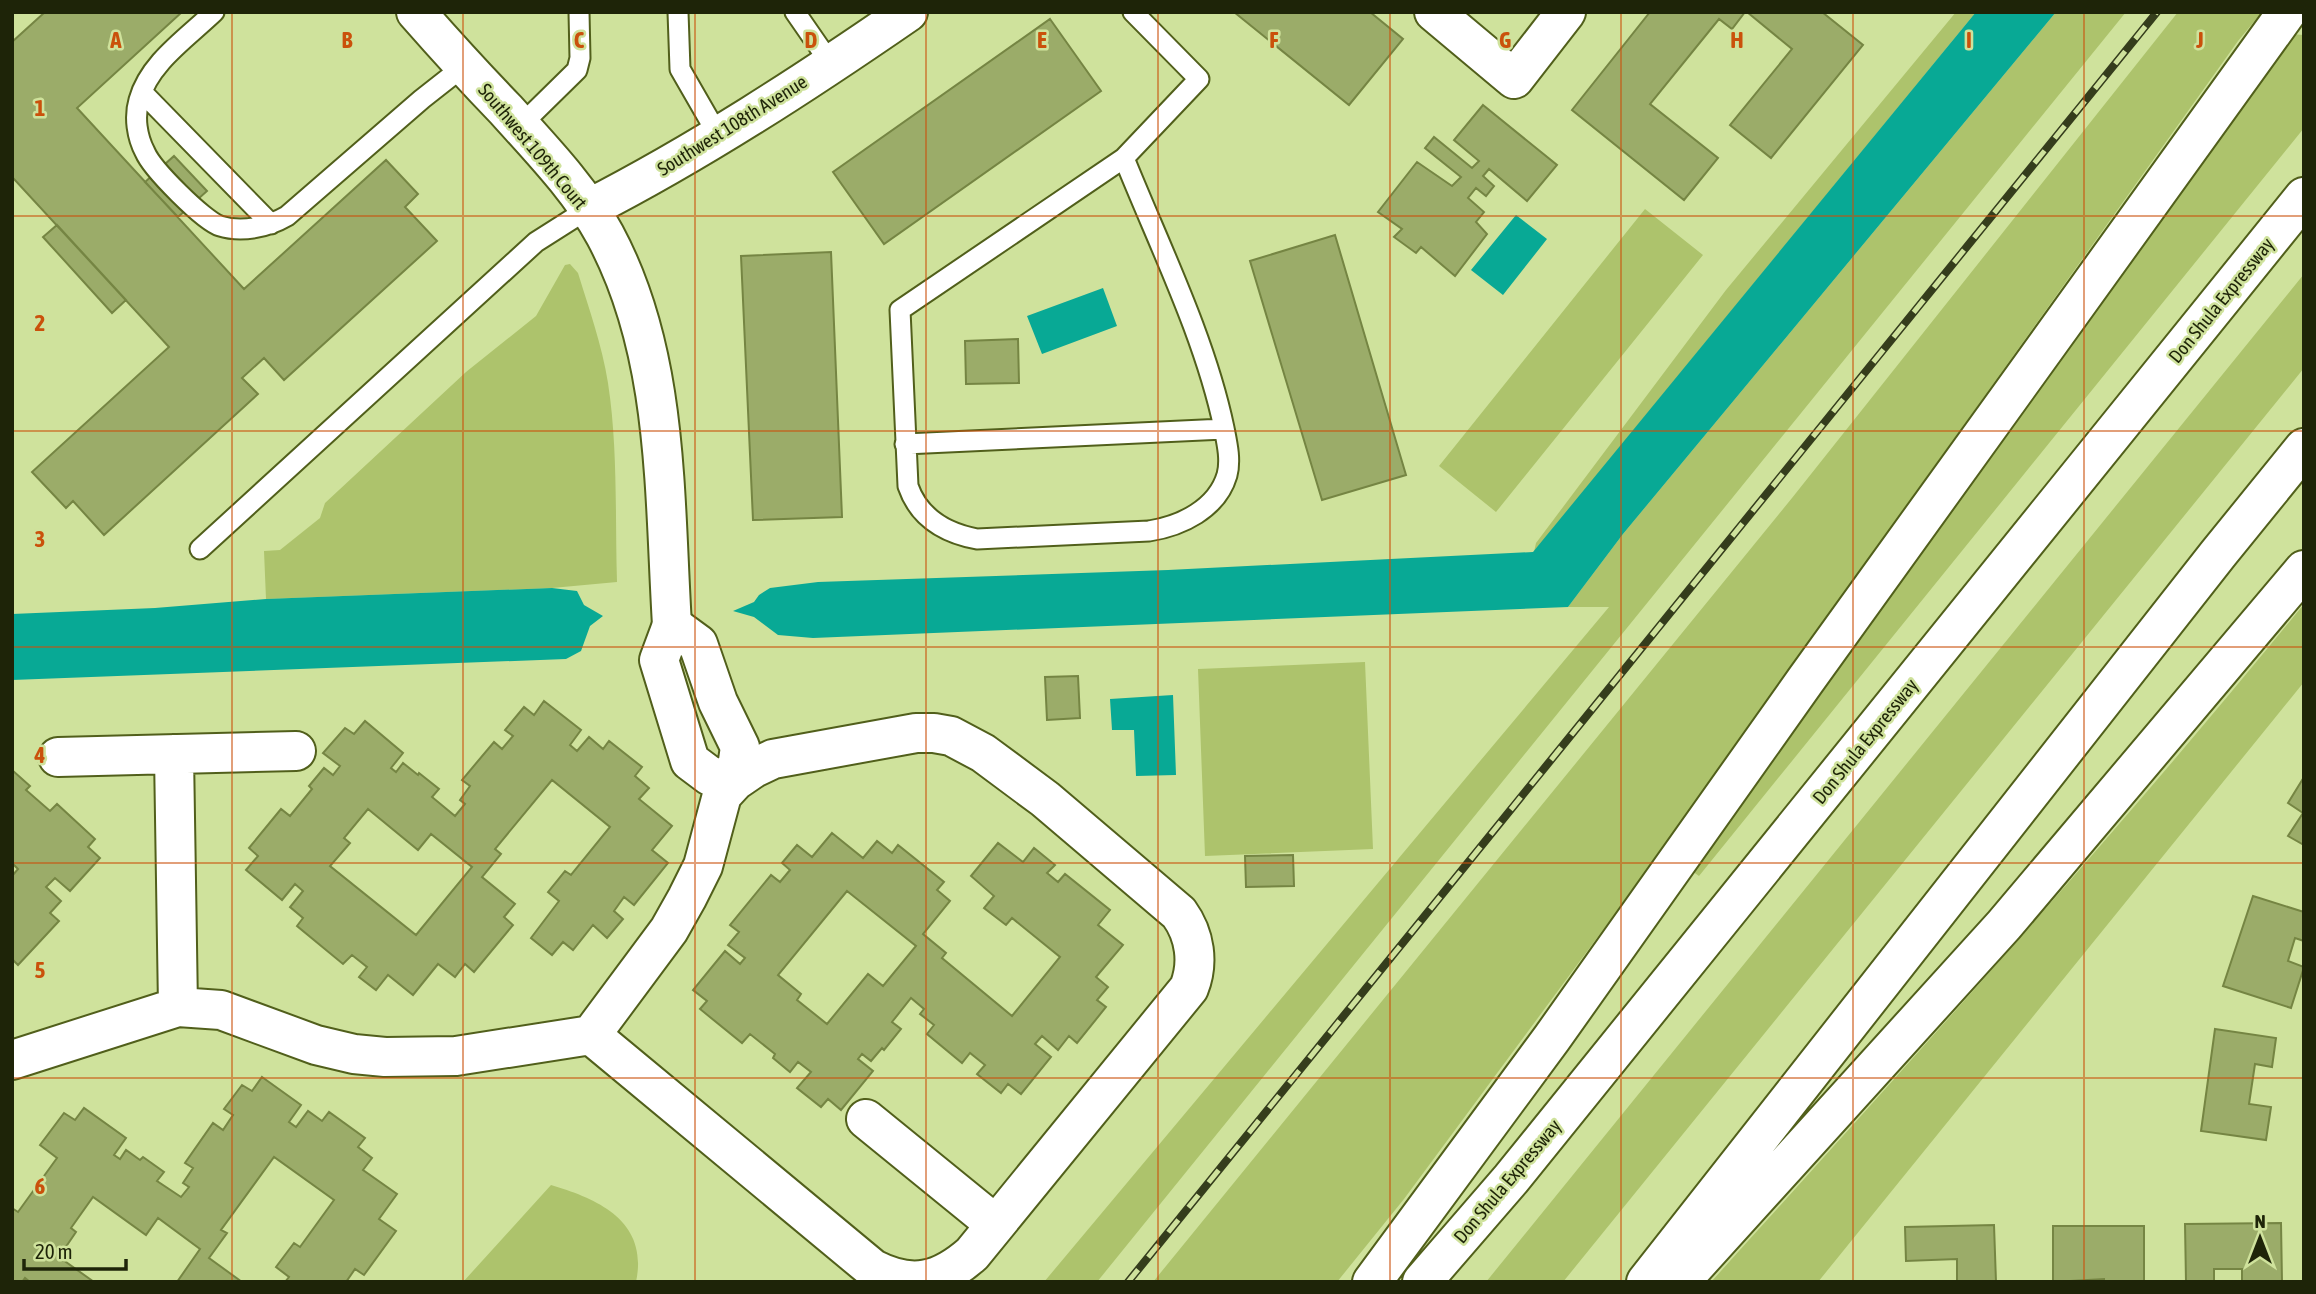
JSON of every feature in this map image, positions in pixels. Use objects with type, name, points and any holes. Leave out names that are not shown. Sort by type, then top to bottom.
[{"type":"main road","name":"Southwest 109th Court","points":[[415,12],[566,179],[604,234],[619,266],[646,343],[661,434],[672,625],[659,660],[690,761],[710,776],[735,781]]},
{"type":"main road","name":"Southwest 108th Avenue","points":[[588,209],[639,183],[718,135],[908,12]]},
{"type":"main road","points":[[1434,12],[1514,79],[1566,12]]},
{"type":"main road","points":[[1372,1282],[1552,1038],[1805,681],[2286,14]]},
{"type":"main road","name":"Don Shula Expressway","points":[[1422,1282],[1511,1179],[2304,197]]},
{"type":"main road","points":[[1646,1282],[2304,448]]},
{"type":"main road","points":[[1680,1282],[2004,925],[2304,570]]},
{"type":"main road","points":[[12,1060],[178,1007],[221,1010],[316,1045],[354,1054],[386,1057],[456,1056],[591,1035],[669,930],[681,909],[703,866],[722,795],[735,781],[773,759],[916,733],[951,736],[983,752],[1045,799],[1184,920],[1192,937],[1195,968],[1189,988],[972,1254],[953,1270],[926,1280],[896,1280],[873,1269],[591,1035]]},
{"type":"main road","points":[[58,757],[296,751]]},
{"type":"main road","points":[[174,754],[178,1007]]},
{"type":"main road","points":[[866,1119],[995,1224]]},
{"type":"lane","points":[[214,12],[154,69],[138,102],[137,121],[145,153],[204,218],[223,227],[234,229],[271,223],[287,216],[464,66]]},
{"type":"lane","points":[[520,126],[577,70],[580,50],[579,12]]},
{"type":"lane","points":[[678,12],[680,69],[718,135]]},
{"type":"lane","points":[[795,12],[831,64]]},
{"type":"lane","points":[[1124,158],[1208,364],[1228,449],[1228,472],[1224,482],[1208,505],[1197,514],[1165,528],[1127,533],[977,539],[951,532],[930,519],[916,505],[908,486],[900,310],[1124,158],[1199,79],[1133,12]]},
{"type":"lane","points":[[142,92],[271,223]]},
{"type":"lane","points":[[200,549],[536,242],[588,209]]},
{"type":"lane","points":[[905,444],[1224,429]]},
{"type":"green space","points":[[1956,12],[1976,12],[1534,552],[1536,543],[1726,290]]},
{"type":"green space","points":[[2056,12],[2126,12],[1097,1282],[1044,1282],[1609,607],[1568,607],[1623,534]]},
{"type":"green space","points":[[2178,12],[2262,12],[2238,41],[1611,919],[1404,1199],[1337,1282],[1153,1282],[1792,498]]},
{"type":"green space","points":[[2291,34],[2304,35],[2304,128],[1699,876],[1692,871]]},
{"type":"green space","points":[[1645,209],[1703,255],[1496,512],[1439,466]]},
{"type":"green space","points":[[570,264],[578,273],[599,341],[608,383],[615,457],[617,582],[552,588],[266,599],[264,551],[280,550],[320,518],[325,503],[466,372],[536,316],[565,265]]},
{"type":"green space","points":[[2304,274],[2304,368],[1563,1282],[1486,1282]]},
{"type":"green space","points":[[2304,604],[2304,682],[1818,1282],[1711,1282],[2086,862]]},
{"type":"green space","points":[[1365,662],[1373,849],[1205,856],[1198,669]]},
{"type":"green space","points":[[551,1185],[586,1197],[602,1206],[627,1228],[635,1243],[638,1261],[636,1282],[463,1282]]},
{"type":"water","points":[[1976,12],[2056,12],[1623,534],[1568,607],[813,638],[778,635],[754,617],[733,611],[754,602],[770,588],[818,582],[1168,570],[1533,552]]},
{"type":"water","points":[[1516,215],[1547,239],[1503,295],[1471,270]]},
{"type":"water","points":[[1103,288],[1117,326],[1042,354],[1027,316]]},
{"type":"water","points":[[552,588],[577,591],[584,605],[603,616],[590,626],[581,651],[566,659],[12,680],[12,614],[155,608],[266,599]]},
{"type":"water","points":[[1173,695],[1176,775],[1136,776],[1134,730],[1112,730],[1110,699]]},
{"type":"building","points":[[45,12],[182,12],[77,108],[244,289],[386,160],[418,194],[405,207],[437,241],[284,380],[264,358],[242,378],[258,394],[104,535],[73,501],[66,508],[32,472],[169,347],[14,179],[12,180],[12,42]]},
{"type":"building","points":[[1234,12],[1370,12],[1403,39],[1349,105]]},
{"type":"building","points":[[1650,12],[1745,12],[1732,29],[1719,19],[1650,104],[1718,158],[1684,200],[1572,110]]},
{"type":"building","points":[[1747,12],[1822,12],[1863,45],[1771,158],[1730,125],[1792,49]]},
{"type":"building","points":[[1050,19],[1101,91],[884,244],[833,172]]},
{"type":"building","points":[[1483,105],[1557,165],[1527,201],[1489,169],[1483,176],[1494,186],[1486,196],[1476,188],[1468,198],[1484,212],[1476,222],[1487,234],[1455,276],[1421,247],[1416,253],[1394,237],[1402,229],[1378,212],[1417,162],[1452,186],[1461,177],[1425,148],[1434,137],[1472,168],[1479,161],[1454,140]]},
{"type":"building","points":[[174,156],[207,191],[178,217],[145,182]]},
{"type":"building","points":[[57,225],[126,300],[112,313],[43,237]]},
{"type":"building","points":[[1335,235],[1406,475],[1322,500],[1250,261]]},
{"type":"building","points":[[831,252],[842,517],[753,520],[741,256]]},
{"type":"building","points":[[1018,339],[1019,383],[966,384],[965,341]]},
{"type":"building","points":[[1078,676],[1080,718],[1047,720],[1045,677]]},
{"type":"building","points":[[544,701],[581,730],[570,745],[577,751],[589,737],[603,749],[609,741],[642,767],[635,776],[649,788],[639,799],[672,826],[652,850],[668,863],[634,905],[624,897],[614,911],[623,919],[607,938],[593,925],[573,950],[563,942],[552,955],[531,938],[559,901],[548,892],[565,871],[571,875],[610,827],[552,780],[495,849],[501,854],[482,877],[515,904],[504,917],[513,925],[474,972],[465,964],[455,977],[438,964],[413,995],[388,975],[376,990],[359,977],[367,967],[352,955],[343,964],[297,926],[303,918],[290,907],[303,891],[295,884],[282,900],[246,870],[258,856],[249,848],[281,809],[290,816],[312,789],[309,786],[324,768],[333,775],[340,766],[323,753],[345,728],[354,734],[365,721],[403,753],[391,768],[396,772],[403,763],[418,775],[419,773],[439,789],[432,797],[455,816],[465,804],[460,800],[470,786],[462,780],[494,742],[502,749],[513,736],[505,730],[524,707],[534,715]],"holes":[[[368,809],[418,850],[431,834],[472,867],[416,935],[330,866],[350,843],[344,838]]]},
{"type":"building","points":[[12,770],[30,786],[26,790],[50,811],[57,804],[95,839],[88,847],[100,858],[70,891],[55,878],[46,887],[61,901],[50,913],[59,921],[18,965],[12,959],[12,876],[18,869],[12,863]]},
{"type":"building","points":[[2304,777],[2304,845],[2288,836],[2303,813],[2288,803]]},
{"type":"building","points":[[832,833],[863,858],[877,841],[892,853],[898,845],[944,882],[937,890],[950,901],[923,934],[946,953],[942,958],[1012,1016],[1060,957],[1012,918],[1006,925],[984,908],[994,896],[971,876],[998,843],[1023,862],[1034,848],[1055,865],[1047,873],[1058,882],[1065,874],[1110,910],[1098,925],[1123,945],[1096,977],[1108,987],[1097,1000],[1106,1007],[1077,1043],[1069,1036],[1058,1050],[1042,1036],[1035,1044],[1051,1057],[1021,1094],[1008,1084],[1001,1093],[977,1074],[985,1065],[970,1053],[962,1063],[927,1034],[934,1025],[920,1014],[924,1009],[911,998],[892,1022],[901,1029],[884,1050],[882,1048],[871,1061],[862,1054],[858,1059],[873,1071],[841,1110],[828,1099],[821,1107],[797,1088],[811,1072],[798,1062],[790,1072],[773,1058],[775,1054],[750,1034],[742,1043],[700,1009],[707,1001],[693,990],[725,951],[740,964],[745,958],[728,945],[739,932],[730,925],[771,875],[780,882],[790,870],[782,863],[797,845],[812,857]],"holes":[[[847,891],[916,946],[883,986],[868,974],[827,1024],[797,1000],[801,994],[778,975]]]},
{"type":"building","points":[[1293,855],[1294,886],[1246,887],[1245,856]]},
{"type":"building","points":[[2253,896],[2304,912],[2304,941],[2295,938],[2288,961],[2304,967],[2291,1008],[2223,986]]},
{"type":"building","points":[[2215,1029],[2276,1038],[2272,1067],[2255,1064],[2249,1104],[2271,1107],[2266,1140],[2201,1131]]},
{"type":"building","points":[[262,1077],[301,1105],[289,1122],[296,1127],[308,1111],[322,1121],[329,1112],[365,1138],[358,1147],[372,1158],[363,1170],[397,1194],[379,1219],[396,1231],[364,1275],[355,1269],[346,1282],[285,1282],[289,1277],[276,1267],[294,1243],[300,1247],[334,1200],[274,1157],[221,1230],[227,1233],[209,1258],[242,1282],[177,1282],[200,1249],[158,1218],[146,1235],[93,1197],[71,1228],[76,1232],[59,1257],[94,1282],[30,1282],[25,1278],[22,1282],[12,1282],[12,1208],[18,1212],[57,1158],[40,1145],[64,1113],[75,1120],[84,1108],[126,1138],[114,1155],[120,1159],[126,1150],[140,1160],[143,1157],[164,1172],[157,1181],[181,1197],[189,1187],[183,1183],[193,1168],[185,1163],[213,1123],[223,1130],[233,1115],[224,1109],[242,1085],[252,1091]]},
{"type":"building","points":[[2281,1223],[2282,1282],[2242,1282],[2242,1269],[2214,1269],[2214,1282],[2186,1282],[2185,1224]]},
{"type":"building","points":[[1994,1225],[1996,1282],[1957,1282],[1957,1259],[1906,1261],[1905,1227]]},
{"type":"building","points":[[2053,1226],[2144,1226],[2144,1282],[2104,1282],[2104,1279],[2053,1282]]},
{"type":"railway","points":[[1128,1282],[2157,12]]}]
